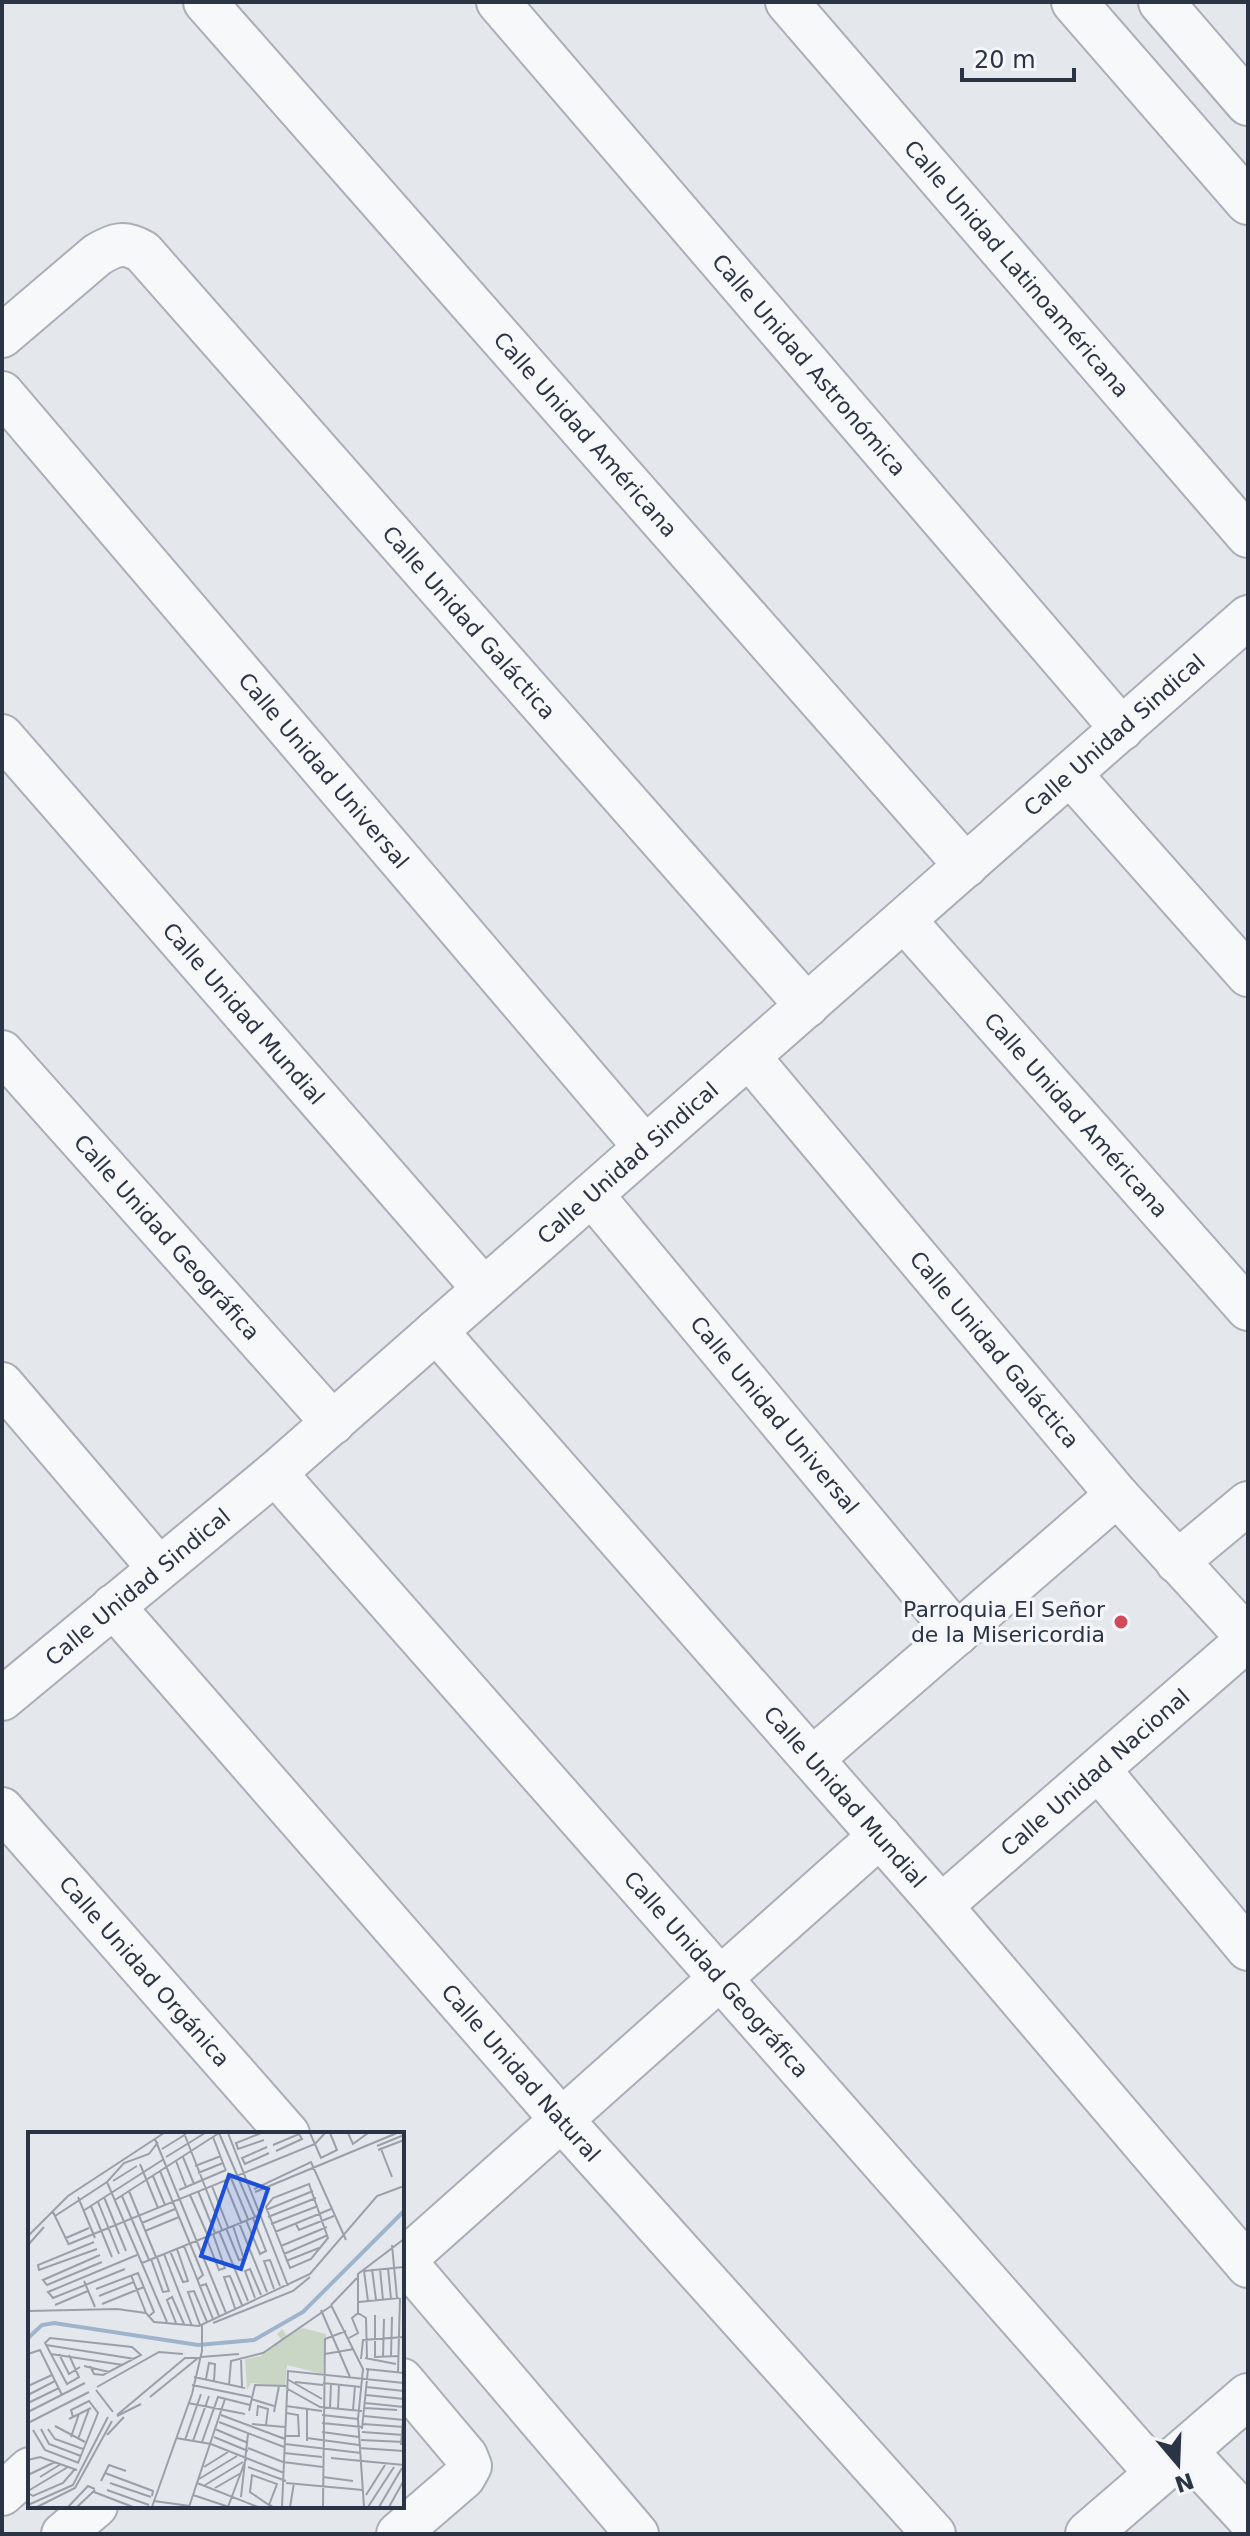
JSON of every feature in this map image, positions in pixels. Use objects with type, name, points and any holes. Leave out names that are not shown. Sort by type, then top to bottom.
[{"type":"street","name":"Calle Unidad Américana","points":[[205,2],[966,866]]},
{"type":"street","name":"Calle Unidad Astronómica","points":[[498,2],[1122,729]]},
{"type":"street","name":"Calle Unidad Latinoaméricana","points":[[787,2],[1248,536]]},
{"type":"street","points":[[1074,2],[1248,202]]},
{"type":"street","points":[[1161,2],[1248,103]]},
{"type":"street","name":"Calle Unidad Galáctica","points":[[2,336],[97,255],[113,245],[127,243],[143,252],[807,1006]]},
{"type":"street","name":"Calle Unidad Universal","points":[[2,393],[645,1147]]},
{"type":"street","name":"Calle Unidad Sindical","points":[[2,1699],[333,1423],[1248,617]]},
{"type":"street","name":"Calle Unidad Mundial","points":[[2,736],[484,1289]]},
{"type":"street","points":[[1070,774],[1248,975]]},
{"type":"street","name":"Calle Unidad Américana","points":[[904,920],[1248,1309]]},
{"type":"street","name":"Calle Unidad Geográfica","points":[[2,1052],[333,1423]]},
{"type":"street","name":"Calle Unidad Galáctica","points":[[749,1057],[1117,1495],[1248,1639]]},
{"type":"street","name":"Calle Unidad Universal","points":[[592,1195],[957,1634]]},
{"type":"street","name":"Calle Unidad Mundial","points":[[436,1331],[941,1906],[1248,2266]]},
{"type":"street","points":[[2,1384],[158,1567]]},
{"type":"street","name":"Calle Unidad Geográfica","points":[[275,1473],[720,1978],[1171,2462],[1248,2518]]},
{"type":"street","points":[[812,1759],[1117,1495]]},
{"type":"street","points":[[1177,1562],[1248,1503]]},
{"type":"street","name":"Calle Unidad Natural","points":[[113,1606],[561,2119],[934,2534]]},
{"type":"street","name":"Calle Unidad Nacional","points":[[941,1906],[1248,1639]]},
{"type":"street","points":[[1099,1770],[1248,1949]]},
{"type":"street","name":"Calle Unidad Orgánica","points":[[2,1809],[286,2132]]},
{"type":"street","points":[[404,2258],[880,1836]]},
{"type":"street","points":[[404,2260],[637,2534]]},
{"type":"street","points":[[398,2534],[464,2477],[470,2466],[466,2456],[404,2382]]},
{"type":"street","points":[[1088,2534],[1248,2396]]},
{"type":"street","points":[[2,2494],[28,2471]]},
{"type":"street","points":[[63,2534],[94,2508]]},
{"type":"place","name":"Parroquia El Señor de la Misericordia","points":[[1121,1622]]}]
